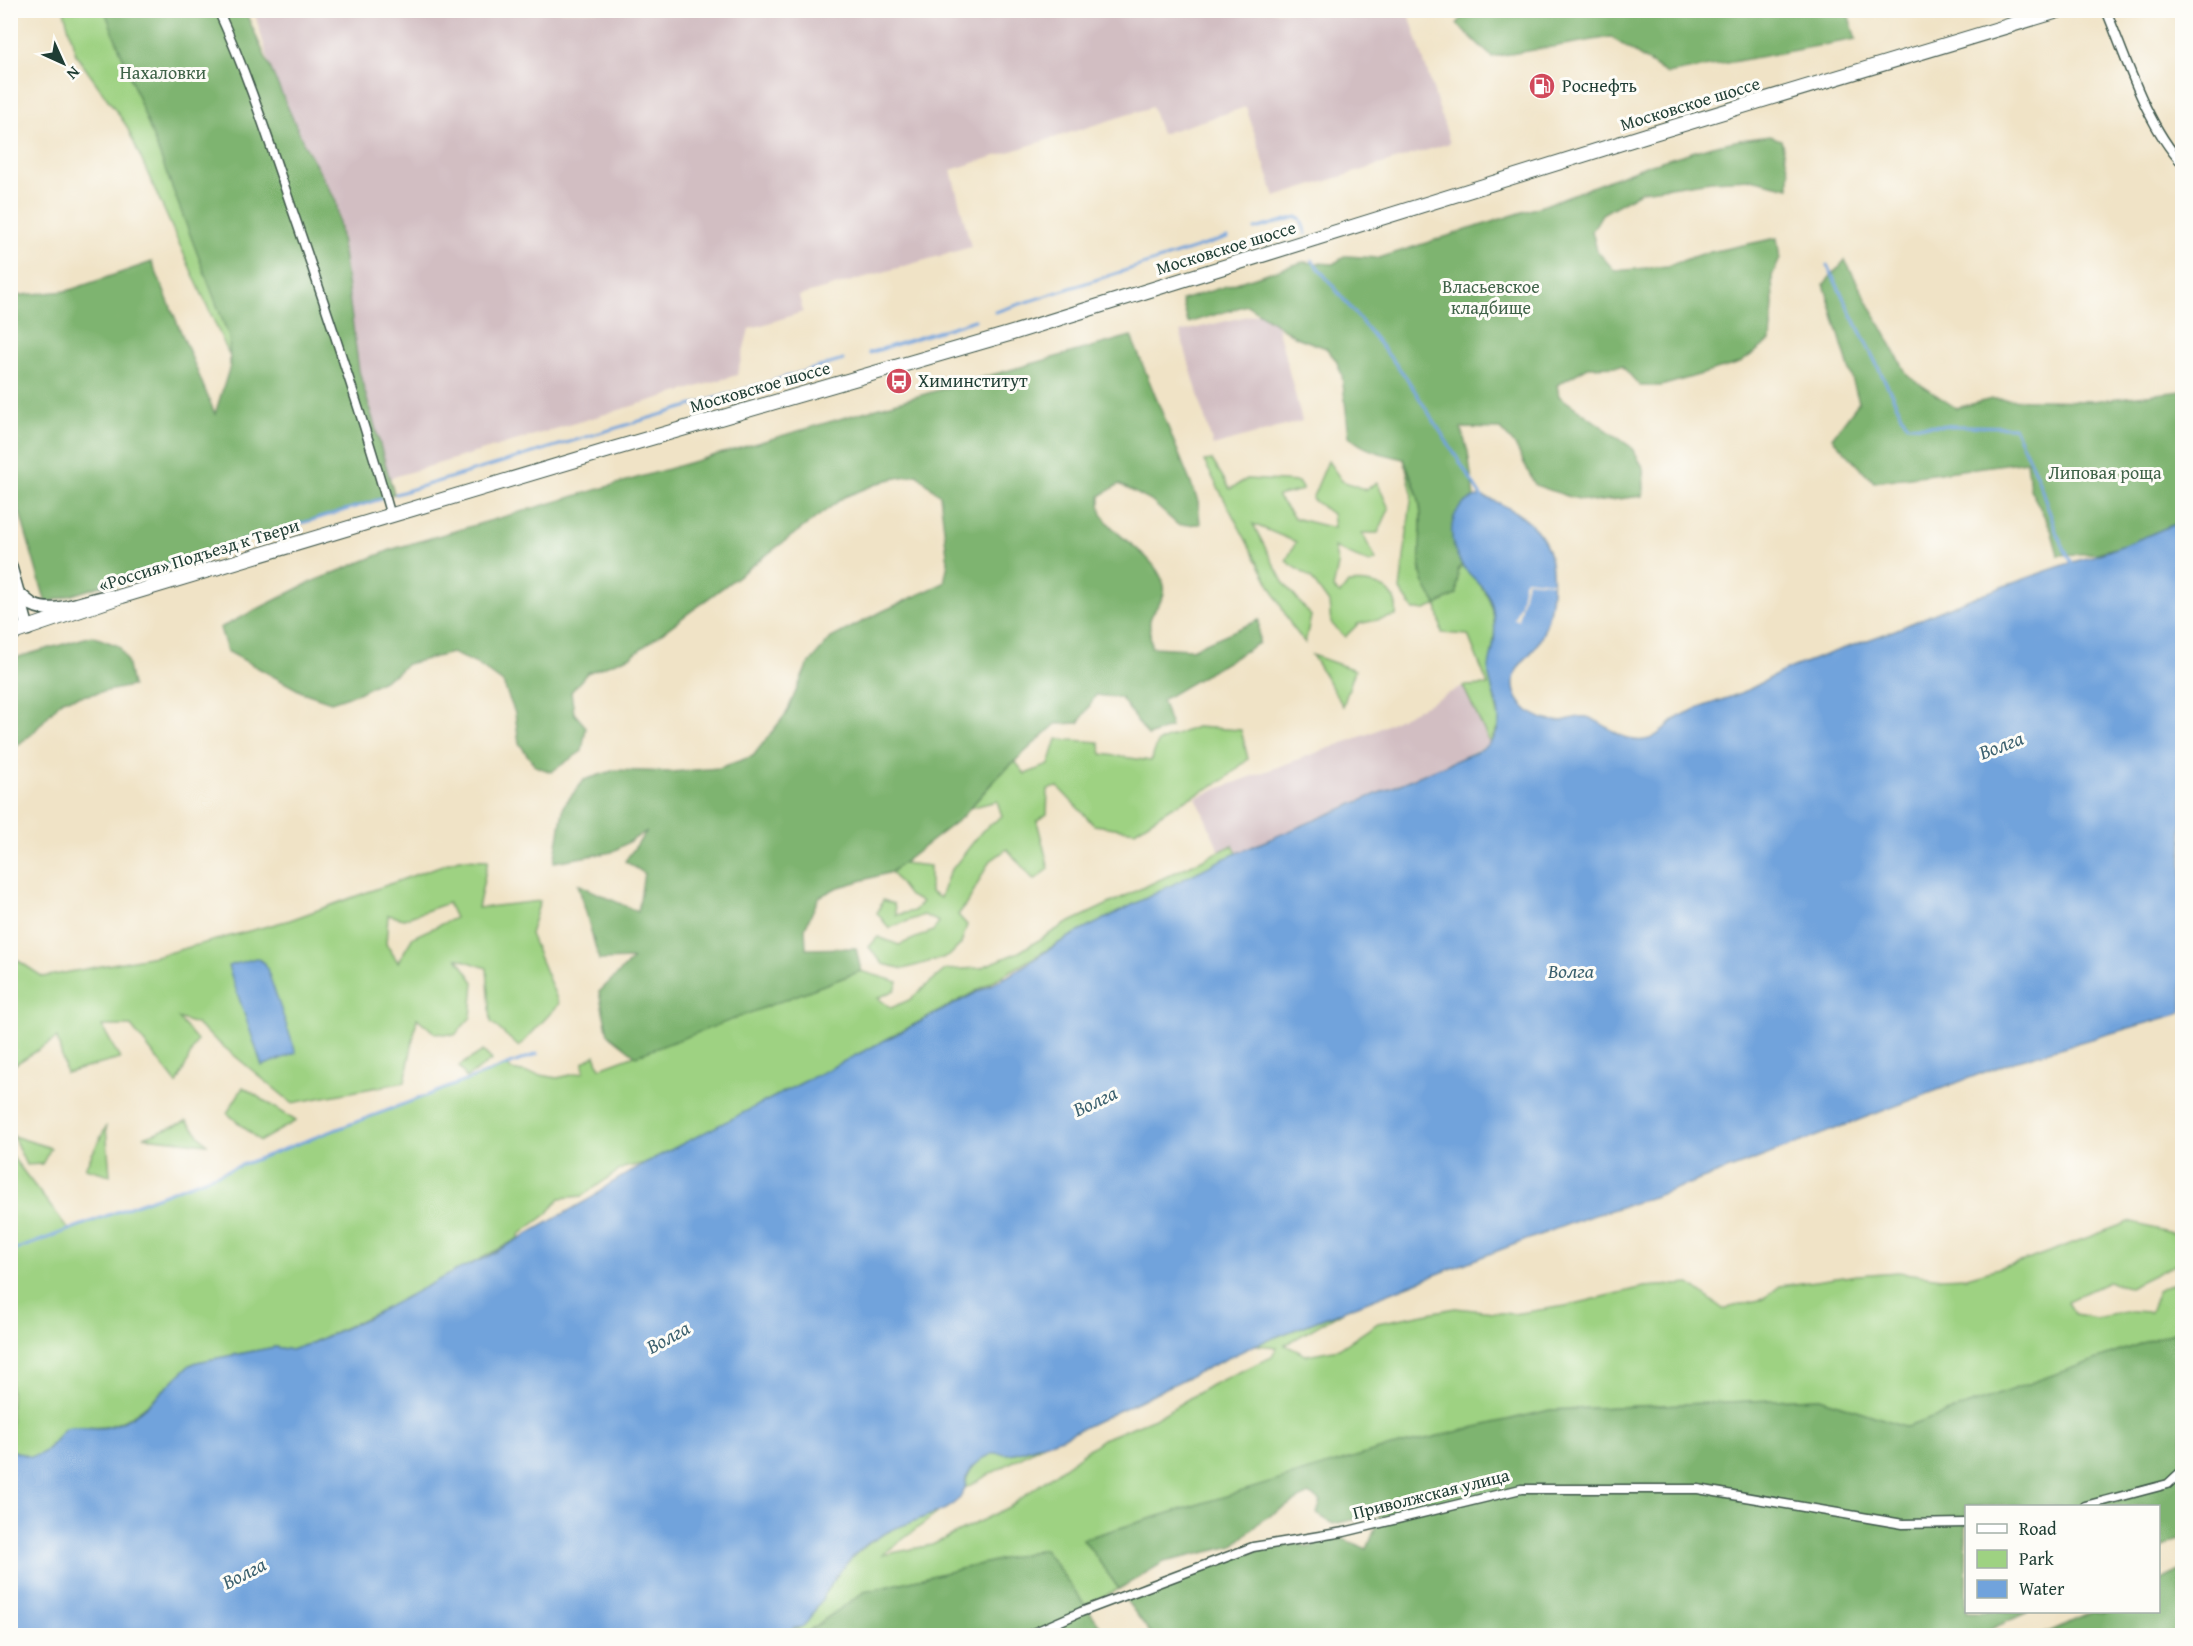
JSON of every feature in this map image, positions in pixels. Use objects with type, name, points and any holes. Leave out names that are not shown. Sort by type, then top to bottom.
[{"type":"main road","name":"Московское шоссе","points":[[395,515],[700,423],[1009,334],[1647,135],[2061,10]]},
{"type":"main road","name":"«Россия» Подъезд к Твери","points":[[10,634],[122,596],[395,515]]},
{"type":"street","points":[[218,10],[245,73],[314,269],[395,515]]},
{"type":"street","points":[[2106,10],[2148,108],[2171,151],[2182,163]]},
{"type":"street","points":[[10,565],[28,628]]},
{"type":"street","points":[[18,593],[33,605],[46,609],[99,597],[122,596]]},
{"type":"street","points":[[10,613],[18,593]]},
{"type":"street","points":[[2089,1505],[2168,1484],[2182,1471]]},
{"type":"street","name":"Приволжская улица","points":[[1026,1635],[1253,1547],[1344,1532],[1521,1488],[1698,1489],[1903,1524],[1965,1523]]},
{"type":"shaded area","points":[[254,11],[1408,11],[1450,143],[1275,197],[1246,107],[1161,134],[1152,107],[951,170],[971,247],[799,296],[803,312],[749,329],[737,375],[390,478]]},
{"type":"shaded area","points":[[1273,310],[1302,421],[1213,446],[1180,332]]},
{"type":"shaded area","points":[[1463,686],[1490,743],[1457,760],[1223,859],[1196,797],[1373,732]]},
{"type":"green space","points":[[1468,10],[1847,11],[1856,39],[1667,74],[1611,37],[1492,57],[1457,24]]},
{"type":"green space","name":"Нахаловки","points":[[64,11],[206,11],[235,368],[126,125],[76,55]]},
{"type":"green space","points":[[105,11],[245,11],[304,144],[336,201],[359,371],[394,494],[46,603],[11,482],[11,296],[67,291],[152,262],[215,414],[230,366],[229,337]]},
{"type":"green space","name":"Власьевское кладбище","points":[[1770,136],[1781,140],[1789,171],[1789,188],[1751,179],[1711,181],[1642,191],[1602,214],[1592,231],[1597,251],[1615,271],[1668,266],[1701,254],[1777,238],[1780,259],[1772,276],[1773,305],[1770,341],[1740,363],[1661,386],[1640,386],[1622,366],[1588,367],[1557,385],[1559,396],[1631,447],[1643,467],[1642,496],[1594,502],[1570,497],[1535,485],[1515,445],[1500,429],[1461,428],[1468,452],[1474,498],[1466,502],[1456,551],[1462,565],[1458,570],[1457,594],[1437,605],[1429,593],[1421,572],[1421,509],[1404,459],[1367,449],[1349,436],[1342,375],[1336,360],[1326,348],[1296,337],[1247,305],[1188,323],[1182,300],[1303,262],[1333,264],[1346,256],[1379,258],[1545,205],[1648,165],[1712,146]]},
{"type":"green space","name":"Липовая роща","points":[[1845,260],[1908,376],[1956,408],[1992,399],[2092,401],[2182,391],[2182,521],[2125,545],[2097,553],[2058,555],[2051,529],[2030,489],[2027,461],[1874,482],[1832,438],[1859,402],[1824,284]]},
{"type":"green space","points":[[1131,336],[1198,501],[1200,524],[1178,525],[1151,501],[1119,484],[1100,496],[1101,512],[1108,523],[1151,562],[1163,582],[1163,597],[1150,620],[1151,647],[1192,649],[1259,620],[1259,643],[1162,700],[1171,727],[1148,736],[1121,698],[1096,695],[1079,723],[1056,724],[996,778],[961,818],[891,872],[836,888],[819,897],[805,928],[806,949],[856,948],[861,971],[636,1056],[608,1034],[599,992],[633,959],[599,960],[578,884],[638,912],[644,873],[625,861],[647,831],[612,852],[554,862],[564,805],[584,780],[615,770],[671,772],[719,768],[753,756],[786,714],[807,666],[831,638],[944,583],[948,563],[940,495],[917,474],[887,480],[844,497],[631,656],[587,673],[571,692],[574,713],[586,727],[582,751],[551,772],[535,766],[519,743],[515,713],[503,683],[477,664],[452,653],[407,664],[395,674],[358,693],[331,702],[302,692],[227,651],[220,628],[309,583],[393,549]]},
{"type":"green space","points":[[1404,459],[1419,500],[1420,573],[1458,570],[1462,565],[1481,586],[1493,611],[1495,631],[1489,675],[1500,722],[1490,743],[1463,686],[1488,685],[1468,635],[1442,633],[1437,605],[1425,610],[1414,610],[1400,590],[1412,493]]},
{"type":"green space","points":[[1212,460],[1230,489],[1247,479],[1298,482],[1303,490],[1277,496],[1294,518],[1334,528],[1332,514],[1312,499],[1328,461],[1342,481],[1366,490],[1377,482],[1389,509],[1378,533],[1362,533],[1376,560],[1369,563],[1334,547],[1338,565],[1333,589],[1340,594],[1348,583],[1366,583],[1382,588],[1393,598],[1396,616],[1358,624],[1345,637],[1331,623],[1329,603],[1311,578],[1286,561],[1296,542],[1253,524],[1283,582],[1311,616],[1305,643],[1291,625],[1204,461]]},
{"type":"green space","points":[[92,636],[119,646],[127,661],[132,686],[62,700],[32,734],[11,750],[11,659]]},
{"type":"green space","points":[[1312,655],[1355,670],[1343,706]]},
{"type":"green space","points":[[1196,727],[1241,730],[1248,759],[1224,780],[1170,808],[1135,831],[1094,825],[1058,787],[1048,789],[1047,814],[1037,821],[1049,869],[1034,880],[1007,849],[989,862],[969,900],[958,915],[967,925],[961,944],[949,956],[904,969],[883,964],[869,947],[878,937],[899,945],[933,931],[939,922],[924,915],[889,928],[877,913],[883,900],[894,904],[896,915],[914,911],[922,902],[909,896],[891,872],[902,863],[930,866],[930,892],[940,898],[949,873],[982,831],[1002,816],[997,801],[970,808],[1015,761],[1025,774],[1049,765],[1057,739],[1099,742],[1102,754],[1151,761],[1158,742]]},
{"type":"green space","points":[[1233,845],[1237,853],[1067,938],[971,994],[870,1048],[645,1163],[623,1168],[582,1196],[560,1198],[547,1214],[519,1235],[519,1238],[402,1301],[291,1350],[275,1347],[197,1362],[190,1365],[143,1408],[121,1421],[104,1427],[78,1427],[68,1430],[43,1453],[32,1457],[11,1450],[10,1154],[69,1230],[508,1065],[511,1070],[557,1078],[584,1072],[583,1063],[595,1055],[600,1068],[861,971],[898,982],[895,990],[878,998],[891,1008],[909,1000],[945,970],[980,968],[1019,952],[1064,925]]},
{"type":"green space","points":[[459,859],[488,860],[478,908],[540,901],[530,934],[559,1004],[519,1047],[491,1022],[487,968],[457,958],[474,982],[471,1017],[455,1035],[435,1033],[417,1018],[405,1082],[292,1103],[196,1024],[178,1018],[197,1040],[177,1084],[131,1026],[102,1026],[120,1059],[66,1073],[57,1038],[11,1067],[11,956],[43,977],[160,955],[290,920]],"holes":[[[448,903],[455,918],[413,937],[398,962],[386,944],[388,915],[404,919]]]},
{"type":"green space","points":[[483,1051],[492,1060],[466,1078],[459,1066]]},
{"type":"green space","points":[[243,1087],[296,1121],[260,1141],[227,1113]]},
{"type":"green space","points":[[187,1121],[207,1144],[144,1137]]},
{"type":"green space","points":[[106,1127],[110,1175],[85,1168]]},
{"type":"green space","points":[[13,1136],[51,1148],[42,1164],[26,1165]]},
{"type":"green space","points":[[2129,1222],[2175,1234],[2182,1233],[2182,1261],[2129,1287],[2108,1282],[2067,1301],[2075,1314],[2096,1318],[2130,1311],[2150,1312],[2158,1291],[2182,1278],[2182,1329],[1907,1427],[1820,1398],[1550,1410],[1083,1539],[1119,1589],[1085,1605],[1044,1549],[864,1592],[802,1635],[788,1636],[793,1628],[798,1629],[809,1618],[846,1564],[869,1544],[895,1528],[939,1512],[882,1555],[932,1545],[1009,1507],[1103,1439],[1160,1416],[1211,1385],[1272,1357],[1277,1347],[1255,1345],[1343,1311],[1285,1345],[1306,1355],[1339,1349],[1378,1323],[1455,1308],[1513,1314],[1566,1306],[1644,1287],[1690,1284],[1723,1309],[1763,1299],[1780,1286],[1858,1275],[1898,1272],[1941,1278],[1967,1277],[2030,1259]]},
{"type":"green space","points":[[2182,1329],[2182,1538],[2160,1549],[2160,1505],[1965,1505],[1965,1613],[2026,1613],[1978,1635],[1152,1635],[1125,1599],[1246,1553],[1296,1543],[1309,1547],[1336,1536],[1367,1549],[1381,1514],[1333,1524],[1317,1514],[1321,1501],[1308,1494],[1262,1520],[1233,1546],[1164,1562],[1119,1589],[1083,1539],[1382,1449],[1550,1410],[1820,1398],[1907,1427]]},
{"type":"green space","points":[[1043,1445],[965,1488],[970,1471],[983,1458],[997,1452],[1014,1453]]},
{"type":"green space","points":[[1044,1549],[1107,1635],[802,1636],[864,1592]]},
{"type":"green space","points":[[2182,1569],[2182,1635],[2042,1635],[2091,1613],[2160,1613],[2160,1580]]},
{"type":"water","name":"Волга","points":[[1481,496],[1506,507],[1536,529],[1547,547],[1551,561],[1552,590],[1543,634],[1515,675],[1514,689],[1521,704],[1534,715],[1550,721],[1587,717],[1622,736],[1637,740],[1650,739],[1681,716],[1747,691],[1797,666],[1890,632],[1980,595],[2118,548],[2182,521],[2182,1013],[2014,1061],[1656,1196],[1582,1219],[1255,1345],[1062,1438],[1010,1454],[994,1453],[982,1459],[972,1468],[966,1478],[965,1488],[960,1498],[948,1508],[891,1530],[868,1543],[853,1556],[837,1575],[808,1621],[802,1627],[793,1628],[788,1635],[11,1635],[10,1450],[35,1456],[50,1447],[65,1428],[103,1428],[120,1423],[142,1410],[190,1365],[197,1362],[275,1347],[291,1350],[367,1318],[455,1271],[485,1258],[593,1197],[608,1185],[645,1163],[1008,976],[1067,938],[1223,859],[1483,748],[1495,736],[1499,720],[1489,674],[1494,615],[1486,592],[1462,565],[1453,544],[1452,533],[1455,514],[1461,506]]},
{"type":"water","points":[[256,958],[265,963],[296,1053],[262,1066],[228,966]]},
{"type":"pier","points":[[1525,579],[1552,583],[1527,581],[1518,620],[1514,619],[1520,604]]},
{"type":"waterway","points":[[1255,229],[1297,217],[1301,220],[1306,234]]},
{"type":"waterway","points":[[995,312],[1227,238]]},
{"type":"waterway","points":[[1312,260],[1406,377],[1483,499]]},
{"type":"waterway","points":[[1827,265],[1907,425],[2014,427],[2037,476],[2057,534],[2073,565]]},
{"type":"waterway","points":[[869,353],[975,320]]},
{"type":"waterway","points":[[396,494],[843,360]]},
{"type":"waterway","points":[[103,584],[381,499]]},
{"type":"waterway","points":[[10,1252],[537,1054]]},
{"type":"waterway","points":[[2176,1247],[2182,1246]]},
{"type":"place","name":"Роснефть","points":[[1542,86]]},
{"type":"place","name":"Химинститут","points":[[899,381]]}]
